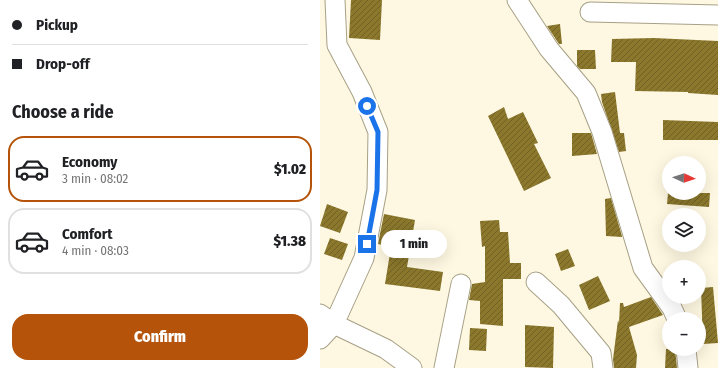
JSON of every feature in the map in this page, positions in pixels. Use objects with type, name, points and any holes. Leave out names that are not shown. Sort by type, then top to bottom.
[{"type":"street","points":[[320,339],[327,319],[364,258],[377,190],[378,132],[362,92],[337,45],[335,0]]},
{"type":"street","points":[[517,0],[549,49],[586,93],[602,132],[643,268],[674,312]]},
{"type":"street","points":[[590,12],[718,15]]},
{"type":"street","points":[[536,282],[561,305],[601,353],[603,368]]},
{"type":"street","points":[[444,368],[461,284]]},
{"type":"street","points":[[327,319],[386,349],[412,368]]},
{"type":"street","points":[[687,356],[688,368]]},
{"type":"building","points":[[351,0],[382,0],[380,40],[349,38]]},
{"type":"building","points":[[560,24],[562,44],[559,44],[547,26]]},
{"type":"building","points":[[654,38],[718,41],[718,95],[688,92],[635,91],[636,62],[611,62],[612,39]]},
{"type":"building","points":[[577,50],[595,50],[596,69],[580,69],[577,66]]},
{"type":"building","points":[[615,92],[620,133],[624,133],[626,151],[619,152],[602,102],[601,94]]},
{"type":"building","points":[[504,107],[508,119],[523,112],[538,143],[534,144],[551,178],[524,191],[488,116]]},
{"type":"building","points":[[663,120],[718,122],[718,140],[663,140]]},
{"type":"building","points":[[572,133],[591,133],[597,154],[572,156]]},
{"type":"building","points":[[706,193],[710,193],[709,207],[667,204],[667,200],[706,200]]},
{"type":"building","points":[[611,198],[622,237],[606,236],[605,199]]},
{"type":"building","points":[[327,204],[348,212],[340,233],[320,226]]},
{"type":"building","points":[[384,214],[415,220],[407,267],[443,272],[440,291],[385,284],[391,247],[378,244]]},
{"type":"building","points":[[499,220],[500,232],[508,232],[510,263],[521,263],[521,279],[503,279],[503,326],[480,324],[480,301],[469,300],[472,284],[485,282],[485,246],[482,247],[480,221]]},
{"type":"building","points":[[330,238],[348,244],[342,260],[324,254]]},
{"type":"building","points":[[568,249],[575,266],[561,271],[555,254]]},
{"type":"building","points":[[598,276],[610,301],[589,310],[579,285]]},
{"type":"building","points":[[713,287],[718,343],[706,344],[706,312],[702,312],[702,304],[706,304],[706,288]]},
{"type":"building","points":[[651,297],[662,314],[662,315],[629,327],[637,355],[636,368],[614,368],[613,359],[618,320],[619,323],[620,303],[623,303],[624,307]]},
{"type":"building","points":[[525,325],[554,327],[553,368],[525,367]]},
{"type":"building","points":[[470,328],[487,329],[486,351],[469,350]]},
{"type":"building","points":[[666,356],[676,356],[677,368],[665,368]]},
{"type":"route","points":[[367,106],[378,132],[377,190],[367,244]]}]
